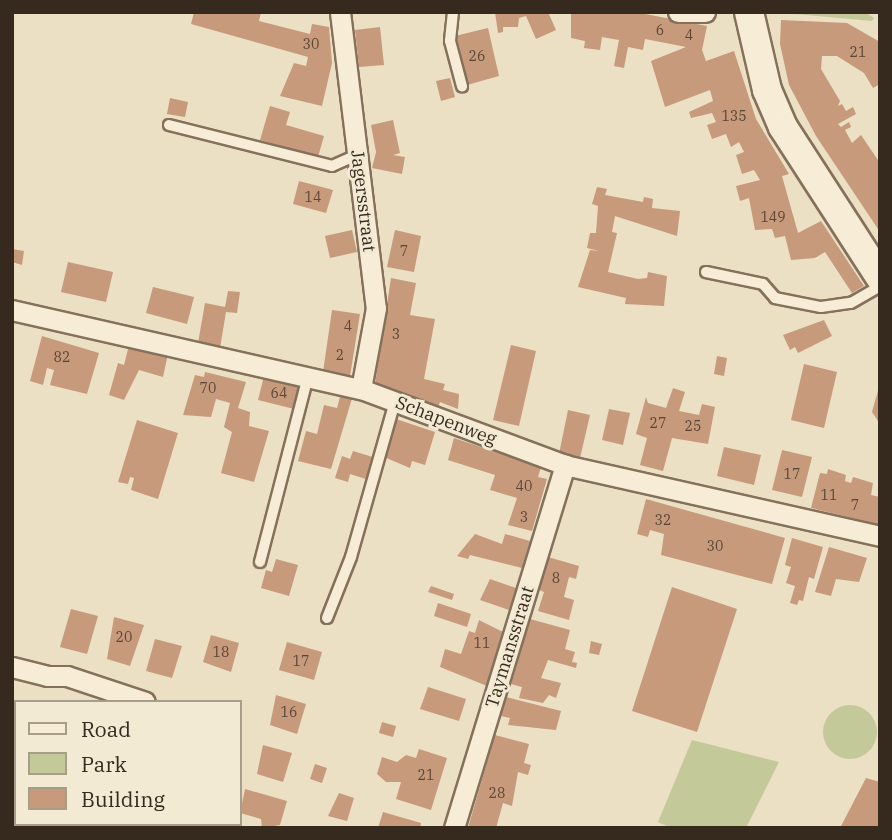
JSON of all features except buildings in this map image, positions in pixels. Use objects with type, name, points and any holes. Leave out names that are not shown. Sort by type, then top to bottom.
[{"type":"main road","points":[[749,12],[761,71],[783,127],[880,277]]},
{"type":"street","name":"Jagersstraat","points":[[340,12],[376,308],[361,389]]},
{"type":"street","points":[[678,12],[705,12]]},
{"type":"street","name":"Schapenweg","points":[[12,310],[361,389],[565,465],[880,536]]},
{"type":"street","name":"Taymansstraat","points":[[454,828],[565,465]]},
{"type":"street","points":[[12,667],[47,676],[68,676],[139,700]]},
{"type":"lane","points":[[453,12],[450,41],[462,86]]},
{"type":"lane","points":[[169,125],[332,166],[357,155]]},
{"type":"lane","points":[[706,272],[763,284],[775,298],[821,307],[851,303],[880,286]]},
{"type":"lane","points":[[260,562],[308,376]]},
{"type":"lane","points":[[327,618],[351,557],[394,402]]},
{"type":"green space","points":[[774,12],[865,12],[874,18],[872,21]]},
{"type":"green space","points":[[850,705],[869,713],[877,732],[869,751],[850,759],[831,751],[823,732],[831,713]]},
{"type":"green space","points":[[692,740],[779,762],[746,828],[671,828],[658,822]]}]
